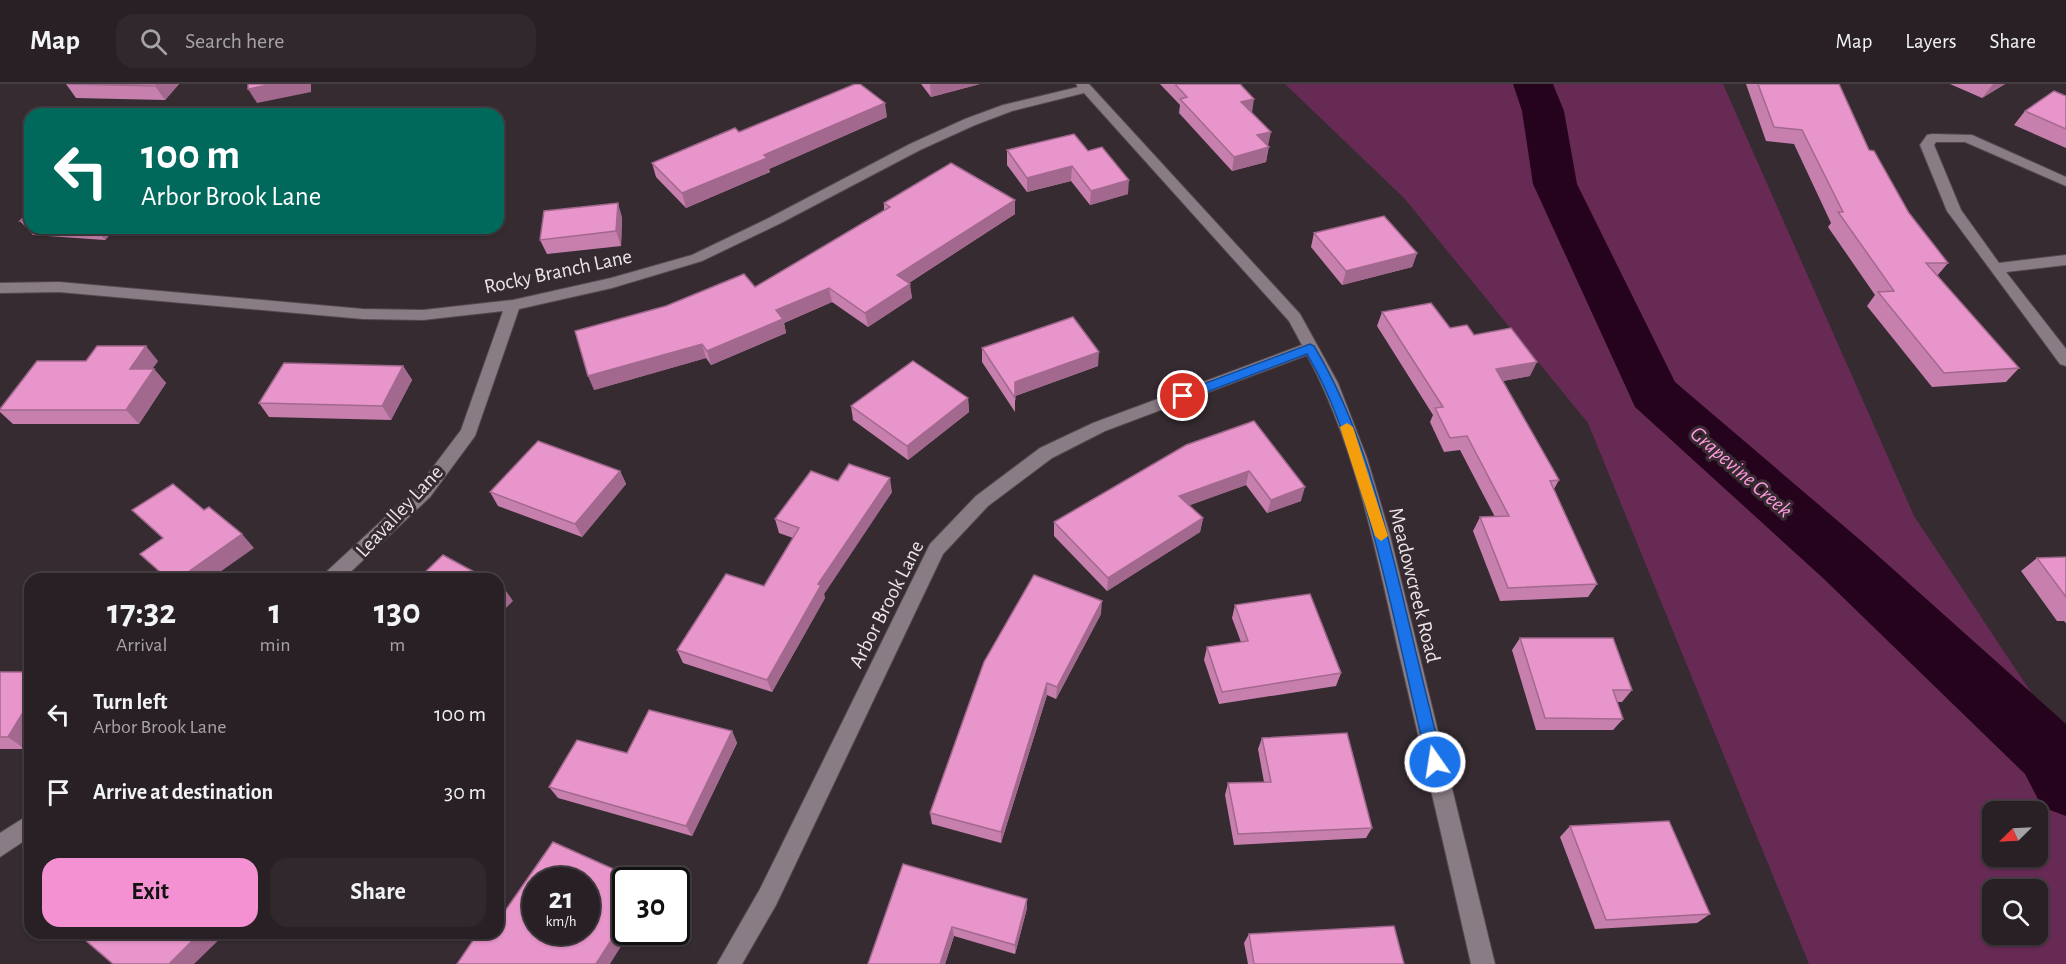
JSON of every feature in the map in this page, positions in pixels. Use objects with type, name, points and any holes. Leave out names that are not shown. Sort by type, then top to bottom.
[{"type":"street","name":"Rocky Branch Lane","points":[[0,288],[59,287],[363,314],[423,315],[513,305],[612,283],[698,258],[915,147],[970,122],[1008,108],[1084,86]]},
{"type":"street","name":"Meadowcreek Road","points":[[1084,86],[1295,318],[1330,383],[1358,458],[1381,535],[1483,964]]},
{"type":"street","points":[[2066,182],[1967,138],[1932,138],[1927,145],[1954,211],[2066,360]]},
{"type":"street","points":[[1995,268],[2066,260]]},
{"type":"street","name":"Leavalley Lane","points":[[337,573],[424,492],[469,432],[513,305]]},
{"type":"street","name":"Arbor Brook Lane","points":[[729,964],[768,897],[936,549],[982,501],[1046,453],[1099,427],[1310,348]]},
{"type":"street","points":[[0,846],[24,828]]},
{"type":"shaded area","points":[[1285,84],[1723,84],[1914,516],[2066,745],[2066,964],[1809,964],[1588,423],[1404,198]]},
{"type":"building","points":[[66,84],[157,84],[155,86]]},
{"type":"building","points":[[248,84],[273,84],[248,89]]},
{"type":"building","points":[[855,84],[860,84],[885,103],[764,155],[767,158],[682,193],[652,163],[735,128],[739,132]]},
{"type":"building","points":[[1175,84],[1240,84],[1254,99],[1241,102],[1271,132],[1257,135],[1269,147],[1234,157],[1180,99],[1187,97]]},
{"type":"building","points":[[1758,84],[1839,84],[1869,150],[1874,151],[1909,213],[1948,263],[1926,263],[2019,368],[1944,373],[1878,292],[1894,291],[1838,212],[1843,212],[1802,130],[1774,127]]},
{"type":"building","points":[[2054,91],[2066,96],[2066,129],[2025,111]]},
{"type":"building","points":[[1074,134],[1088,151],[1102,147],[1129,180],[1091,191],[1072,166],[1027,178],[1007,150]]},
{"type":"building","points":[[951,163],[1015,200],[897,275],[910,284],[865,313],[829,288],[776,310],[783,319],[707,351],[702,344],[588,376],[575,331],[666,306],[744,274],[755,287],[890,207],[884,203]]},
{"type":"building","points":[[618,203],[616,231],[540,240],[544,211]]},
{"type":"building","points":[[1384,216],[1417,253],[1346,271],[1314,233]]},
{"type":"building","points":[[1431,303],[1450,328],[1467,325],[1474,335],[1511,328],[1537,362],[1496,369],[1559,480],[1550,481],[1597,584],[1508,588],[1480,517],[1509,516],[1467,436],[1450,438],[1435,408],[1443,407],[1382,312]]},
{"type":"building","points":[[1073,317],[1099,352],[1015,382],[1015,398],[982,348]]},
{"type":"building","points":[[97,346],[146,346],[130,369],[154,369],[126,410],[0,410],[37,361],[86,361]]},
{"type":"building","points":[[913,361],[968,398],[907,446],[851,406]]},
{"type":"building","points":[[284,363],[403,366],[382,406],[259,403]]},
{"type":"building","points":[[1254,421],[1305,487],[1271,500],[1249,471],[1179,496],[1203,518],[1108,578],[1054,522],[1186,445]]},
{"type":"building","points":[[538,441],[620,471],[575,524],[490,492]]},
{"type":"building","points":[[849,464],[890,478],[818,584],[821,585],[767,680],[677,650],[726,574],[764,586],[799,528],[775,519],[811,471],[838,481]]},
{"type":"building","points":[[173,484],[204,510],[209,507],[242,534],[187,573],[161,573],[140,554],[163,538],[132,510]]},
{"type":"building","points":[[443,555],[476,573],[424,573]]},
{"type":"building","points":[[2066,557],[2066,597],[2037,558]]},
{"type":"building","points":[[1034,575],[1102,601],[1057,687],[1047,683],[1001,832],[930,813],[984,662]]},
{"type":"building","points":[[1310,594],[1341,673],[1222,692],[1207,647],[1248,641],[1235,605]]},
{"type":"building","points":[[1520,638],[1613,638],[1632,690],[1613,690],[1623,719],[1545,718]]},
{"type":"building","points":[[0,672],[24,672],[24,711],[8,737],[0,737]]},
{"type":"building","points":[[649,710],[732,731],[686,826],[549,787],[577,740],[627,753]]},
{"type":"building","points":[[1347,733],[1372,828],[1238,834],[1228,783],[1271,782],[1262,738]]},
{"type":"building","points":[[1669,821],[1710,914],[1606,920],[1570,826]]},
{"type":"building","points":[[553,842],[612,868],[612,939],[596,964],[457,964],[474,939],[504,939],[504,912],[522,887],[522,945],[600,945],[600,867],[536,867]]},
{"type":"building","points":[[903,864],[1027,899],[1015,945],[952,927],[940,964],[868,964]]},
{"type":"building","points":[[1394,926],[1404,964],[1254,964],[1249,934]]},
{"type":"building","points":[[84,939],[194,939],[169,964],[113,964]]},
{"type":"waterway","name":"Grapevine Creek","points":[[1533,84],[1543,111],[1555,184],[1654,394],[1845,562],[2049,752],[2066,784]]},
{"type":"slow traffic","points":[[1347,427],[1381,536]]},
{"type":"route","points":[[1183,396],[1310,348],[1330,383],[1358,458],[1381,535],[1435,762]]}]
